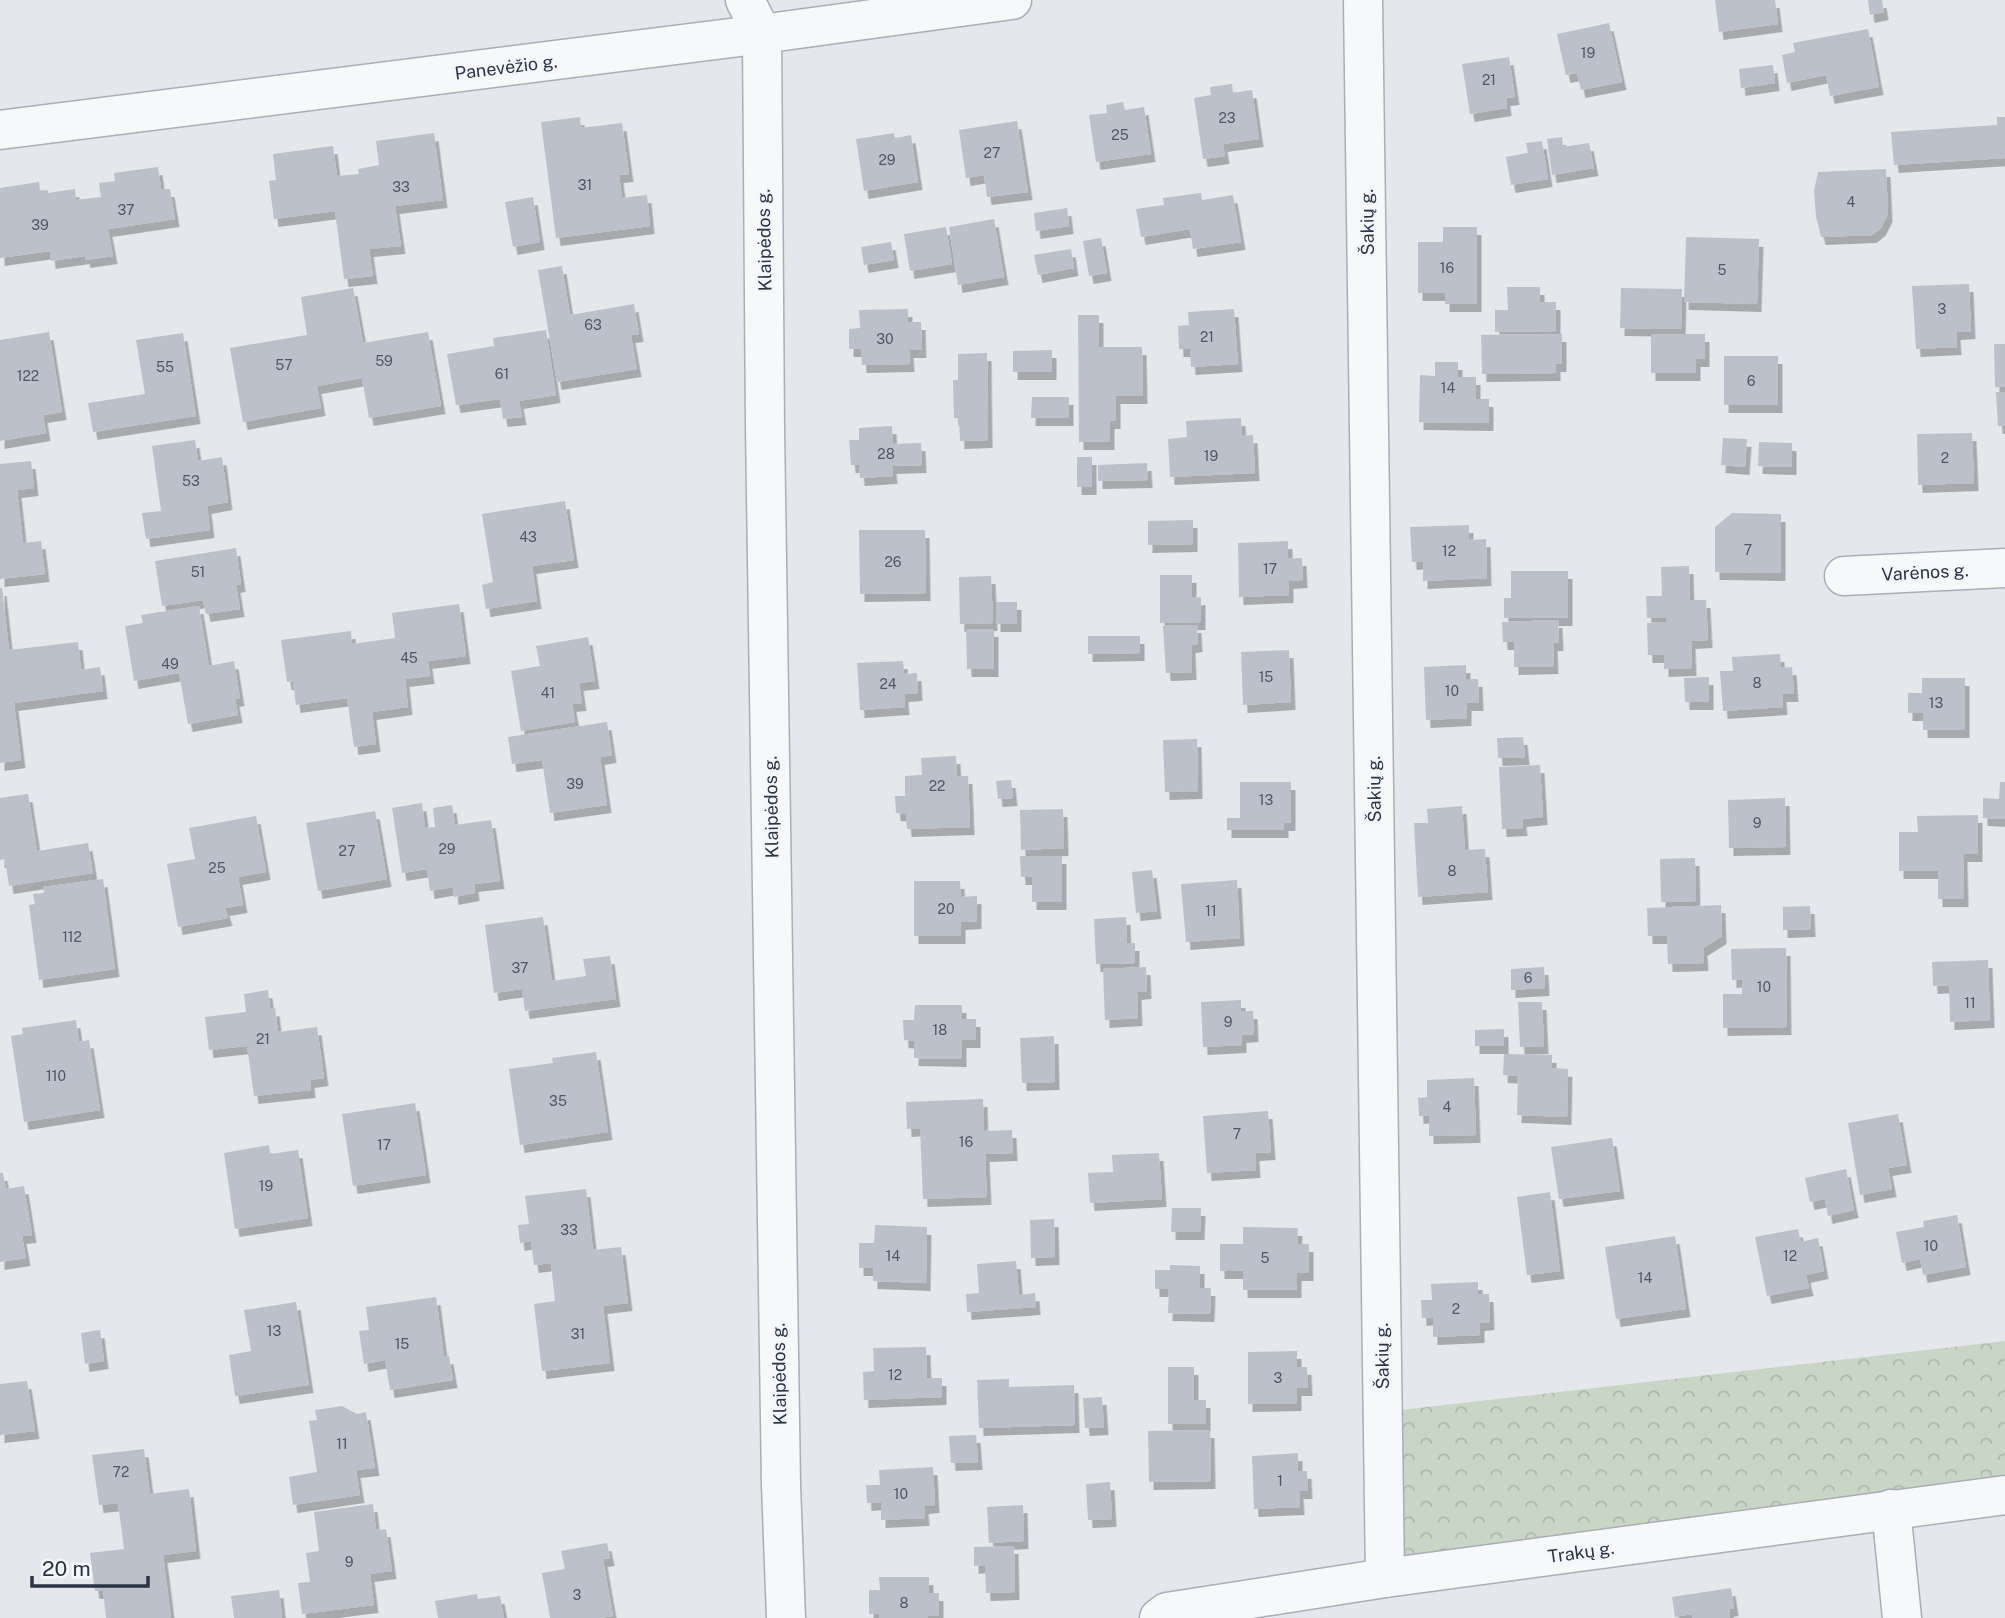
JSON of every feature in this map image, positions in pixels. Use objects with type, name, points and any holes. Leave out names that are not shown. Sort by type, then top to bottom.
[{"type":"street","name":"Klaipėdos g.","points":[[745,0],[762,34],[780,1429],[786,1618]]},
{"type":"street","name":"Panevėžio g.","points":[[0,130],[1012,0]]},
{"type":"street","name":"Šakių g.","points":[[1363,0],[1385,1578]]},
{"type":"street","name":"Varėnos g.","points":[[1844,576],[2005,568]]},
{"type":"street","name":"Trakų g.","points":[[1159,1618],[1167,1612],[1385,1578],[2005,1495]]},
{"type":"street","points":[[1891,1509],[1902,1618]]},
{"type":"green space","points":[[2005,1341],[2005,1497],[1385,1578],[1383,1412]]},
{"type":"building","points":[[1715,0],[1775,0],[1778,24],[1719,32]]},
{"type":"building","points":[[1868,0],[1882,0],[1884,12],[1870,15]]},
{"type":"building","points":[[1609,23],[1622,82],[1581,90],[1577,73],[1566,75],[1557,34]]},
{"type":"building","points":[[1868,29],[1879,87],[1830,96],[1826,75],[1787,83],[1782,55],[1795,52],[1793,43]]},
{"type":"building","points":[[1509,57],[1515,97],[1506,98],[1507,108],[1470,114],[1462,64]]},
{"type":"building","points":[[1773,65],[1775,83],[1741,88],[1739,69]]},
{"type":"building","points":[[1232,84],[1233,93],[1252,90],[1259,139],[1223,144],[1225,156],[1203,159],[1194,98],[1211,95],[1210,87]]},
{"type":"building","points":[[1123,102],[1125,110],[1144,107],[1151,154],[1096,162],[1089,115],[1107,113],[1106,105]]},
{"type":"building","points":[[580,117],[581,128],[622,123],[629,174],[619,175],[622,198],[647,195],[650,226],[556,238],[541,122]]},
{"type":"building","points":[[1997,117],[2005,117],[2005,158],[1894,165],[1891,132],[1997,125]]},
{"type":"building","points":[[1017,121],[1028,192],[987,197],[984,175],[966,178],[959,130]]},
{"type":"building","points":[[434,133],[443,200],[395,206],[401,246],[369,249],[373,276],[344,279],[335,211],[274,219],[269,181],[276,180],[273,154],[333,146],[337,176],[359,174],[358,169],[379,165],[376,141]]},
{"type":"building","points":[[894,133],[895,138],[911,135],[918,182],[864,191],[856,139]]},
{"type":"building","points":[[1562,137],[1563,147],[1589,143],[1594,168],[1552,175],[1547,139]]},
{"type":"building","points":[[1542,141],[1548,179],[1511,185],[1506,157],[1528,153],[1526,143]]},
{"type":"building","points":[[158,167],[161,189],[170,189],[175,219],[108,229],[113,256],[86,260],[85,256],[51,261],[50,251],[0,258],[0,188],[39,182],[40,191],[48,190],[48,193],[75,189],[76,200],[101,197],[99,183],[115,181],[114,173]]},
{"type":"building","points":[[1886,169],[1888,214],[1881,228],[1872,235],[1821,237],[1814,191],[1818,172]]},
{"type":"building","points":[[1201,193],[1202,200],[1233,195],[1241,242],[1193,249],[1190,229],[1141,237],[1136,209],[1164,205],[1163,198]]},
{"type":"building","points":[[533,197],[540,242],[513,247],[505,202]]},
{"type":"building","points":[[1067,208],[1069,226],[1036,231],[1034,213]]},
{"type":"building","points":[[994,219],[1004,277],[958,285],[949,227]]},
{"type":"building","points":[[946,227],[952,264],[910,271],[904,234]]},
{"type":"building","points":[[1443,227],[1477,227],[1477,304],[1445,304],[1445,293],[1418,293],[1418,242],[1443,242]]},
{"type":"building","points":[[1686,237],[1759,239],[1757,304],[1684,302]]},
{"type":"building","points":[[1101,238],[1107,273],[1089,276],[1083,241]]},
{"type":"building","points":[[891,242],[894,260],[864,265],[861,247]]},
{"type":"building","points":[[1071,249],[1074,268],[1038,275],[1034,255]]},
{"type":"building","points":[[562,266],[570,315],[634,304],[639,334],[631,335],[637,369],[557,382],[538,270]]},
{"type":"building","points":[[1969,284],[1971,331],[1956,332],[1957,347],[1916,349],[1912,286]]},
{"type":"building","points":[[1507,287],[1540,287],[1540,302],[1556,302],[1556,331],[1495,332],[1495,310],[1508,310]]},
{"type":"building","points":[[353,288],[363,343],[428,332],[441,406],[369,418],[362,378],[317,386],[321,408],[243,422],[230,348],[307,335],[301,297]]},
{"type":"building","points":[[1621,288],[1682,289],[1681,329],[1620,328]]},
{"type":"building","points":[[908,309],[908,322],[921,322],[922,350],[909,350],[910,364],[862,365],[861,349],[849,349],[849,329],[860,328],[859,310]]},
{"type":"building","points":[[1234,309],[1238,364],[1191,367],[1190,349],[1179,349],[1178,326],[1189,325],[1188,312]]},
{"type":"building","points":[[1078,315],[1099,315],[1099,347],[1142,347],[1143,396],[1116,396],[1116,421],[1110,421],[1110,442],[1079,442]]},
{"type":"building","points":[[546,330],[556,395],[519,401],[522,417],[503,419],[500,399],[456,405],[447,354],[494,346],[493,338]]},
{"type":"building","points":[[49,332],[62,412],[43,415],[46,433],[0,441],[0,340]]},
{"type":"building","points":[[183,333],[196,416],[93,432],[88,403],[145,394],[136,340]]},
{"type":"building","points":[[1562,334],[1562,364],[1556,364],[1556,373],[1482,374],[1481,335]]},
{"type":"building","points":[[1651,334],[1705,334],[1705,359],[1696,359],[1696,373],[1651,373]]},
{"type":"building","points":[[1994,344],[2005,344],[2005,387],[1995,387]]},
{"type":"building","points":[[1052,350],[1052,372],[1013,372],[1013,351]]},
{"type":"building","points":[[987,353],[988,440],[960,441],[959,418],[954,418],[953,380],[958,380],[958,354]]},
{"type":"building","points":[[1724,356],[1778,356],[1778,405],[1724,405]]},
{"type":"building","points":[[1435,362],[1458,362],[1458,377],[1476,377],[1476,399],[1489,399],[1489,423],[1419,422],[1420,375],[1435,376]]},
{"type":"building","points":[[1996,392],[2005,392],[2005,426],[1998,426]]},
{"type":"building","points":[[1032,397],[1069,397],[1069,418],[1031,418]]},
{"type":"building","points":[[1241,418],[1242,436],[1253,435],[1255,473],[1170,477],[1168,439],[1187,437],[1186,421]]},
{"type":"building","points":[[892,426],[893,444],[921,443],[922,465],[892,466],[893,476],[860,478],[859,465],[851,465],[849,440],[859,440],[859,428]]},
{"type":"building","points":[[1972,433],[1974,483],[1918,485],[1917,434]]},
{"type":"building","points":[[1723,438],[1747,439],[1745,467],[1721,465]]},
{"type":"building","points":[[195,440],[198,461],[222,457],[228,502],[207,506],[210,530],[146,539],[142,513],[161,511],[152,446]]},
{"type":"building","points":[[1759,442],[1792,443],[1792,467],[1758,466]]},
{"type":"building","points":[[1077,457],[1092,457],[1092,487],[1077,487]]},
{"type":"building","points":[[31,461],[34,488],[17,490],[23,543],[41,541],[45,574],[0,579],[0,464]]},
{"type":"building","points":[[1147,463],[1148,480],[1098,481],[1098,465]]},
{"type":"building","points":[[565,501],[574,560],[532,566],[537,601],[486,609],[482,585],[493,582],[482,514]]},
{"type":"building","points":[[1732,513],[1781,514],[1781,573],[1715,572],[1715,527]]},
{"type":"building","points":[[1193,520],[1193,544],[1148,545],[1148,521]]},
{"type":"building","points":[[1469,525],[1469,540],[1486,539],[1487,578],[1423,581],[1423,561],[1412,562],[1410,527]]},
{"type":"building","points":[[859,530],[925,530],[926,593],[860,594]]},
{"type":"building","points":[[1288,541],[1288,559],[1302,558],[1303,580],[1289,581],[1289,595],[1239,597],[1238,543]]},
{"type":"building","points":[[236,548],[241,584],[236,585],[240,609],[206,614],[203,600],[162,606],[155,561]]},
{"type":"building","points":[[1689,566],[1690,600],[1706,600],[1708,640],[1691,641],[1692,668],[1664,669],[1664,655],[1648,655],[1647,623],[1666,622],[1666,617],[1647,618],[1646,596],[1662,596],[1661,567]]},
{"type":"building","points":[[1511,571],[1568,571],[1568,618],[1504,618],[1504,598],[1511,598]]},
{"type":"building","points":[[1160,575],[1192,575],[1192,598],[1201,597],[1201,622],[1160,623]]},
{"type":"building","points":[[991,576],[993,623],[960,624],[959,577]]},
{"type":"building","points":[[0,588],[9,650],[78,642],[81,670],[100,667],[103,691],[14,703],[21,760],[0,763]]},
{"type":"building","points":[[996,602],[1017,602],[1017,624],[996,624]]},
{"type":"building","points":[[459,604],[466,656],[428,661],[430,676],[405,679],[408,707],[372,712],[376,744],[354,747],[347,698],[296,705],[293,682],[287,682],[281,640],[351,631],[352,644],[395,638],[392,613]]},
{"type":"building","points":[[199,606],[209,666],[234,661],[240,698],[235,699],[238,715],[188,724],[179,673],[134,681],[125,626],[143,623],[141,615]]},
{"type":"building","points":[[1558,620],[1559,643],[1553,643],[1554,666],[1514,667],[1514,642],[1503,642],[1502,622]]},
{"type":"building","points":[[1197,625],[1198,644],[1191,645],[1192,672],[1166,673],[1163,626]]},
{"type":"building","points":[[966,629],[994,629],[994,669],[967,669]]},
{"type":"building","points":[[1088,636],[1140,636],[1140,653],[1088,654]]},
{"type":"building","points":[[588,637],[595,681],[579,683],[582,703],[572,704],[575,722],[521,731],[511,671],[540,666],[536,646]]},
{"type":"building","points":[[1289,650],[1291,702],[1243,705],[1241,652]]},
{"type":"building","points":[[1780,654],[1781,668],[1792,667],[1794,694],[1782,694],[1783,707],[1723,711],[1720,671],[1733,671],[1732,657]]},
{"type":"building","points":[[903,661],[904,674],[917,673],[918,693],[904,694],[905,707],[860,710],[857,663]]},
{"type":"building","points":[[1466,665],[1466,679],[1478,679],[1479,703],[1467,703],[1467,718],[1426,720],[1424,667]]},
{"type":"building","points":[[1709,677],[1709,702],[1685,702],[1684,678]]},
{"type":"building","points":[[1922,678],[1965,678],[1965,730],[1923,730],[1923,713],[1908,713],[1908,693],[1922,693]]},
{"type":"building","points":[[607,722],[612,755],[600,757],[607,805],[550,813],[542,760],[512,764],[508,737]]},
{"type":"building","points":[[1523,737],[1525,757],[1498,758],[1497,738]]},
{"type":"building","points":[[1197,739],[1198,791],[1165,792],[1163,740]]},
{"type":"building","points":[[956,756],[957,776],[968,776],[970,827],[907,829],[906,814],[896,813],[895,796],[905,796],[905,776],[922,775],[921,758]]},
{"type":"building","points":[[1540,765],[1543,817],[1522,819],[1523,828],[1502,829],[1499,767]]},
{"type":"building","points":[[1011,780],[1013,798],[998,799],[996,781]]},
{"type":"building","points":[[1240,782],[1291,782],[1291,823],[1284,823],[1284,830],[1227,830],[1227,818],[1240,818]]},
{"type":"building","points":[[2000,782],[2005,782],[2005,819],[1983,818],[1983,798],[1999,799]]},
{"type":"building","points":[[28,794],[37,851],[88,843],[93,873],[9,886],[5,859],[0,860],[0,798]]},
{"type":"building","points":[[1785,798],[1786,847],[1729,848],[1728,800]]},
{"type":"building","points":[[422,803],[425,828],[435,827],[433,808],[452,805],[455,825],[491,820],[500,881],[474,884],[475,893],[454,897],[453,887],[430,891],[427,869],[402,873],[392,808]]},
{"type":"building","points":[[1462,806],[1465,850],[1485,849],[1488,892],[1418,897],[1414,823],[1428,823],[1427,809]]},
{"type":"building","points":[[1063,809],[1064,848],[1021,850],[1020,810]]},
{"type":"building","points":[[375,811],[387,879],[318,891],[306,823]]},
{"type":"building","points":[[1978,815],[1978,854],[1963,854],[1964,899],[1938,899],[1938,871],[1899,871],[1899,832],[1918,832],[1917,816]]},
{"type":"building","points":[[256,816],[266,872],[238,877],[243,905],[225,908],[228,918],[178,927],[167,864],[195,859],[189,828]]},
{"type":"building","points":[[1020,856],[1062,856],[1062,902],[1032,902],[1032,877],[1021,877]]},
{"type":"building","points":[[1695,858],[1696,901],[1661,902],[1660,859]]},
{"type":"building","points":[[1152,870],[1157,911],[1136,913],[1132,872]]},
{"type":"building","points":[[103,879],[115,969],[39,980],[29,905],[35,904],[33,894],[44,893],[43,887]]},
{"type":"building","points":[[1237,880],[1240,938],[1186,942],[1181,884]]},
{"type":"building","points":[[914,881],[960,881],[961,897],[977,896],[977,921],[961,922],[961,936],[914,936]]},
{"type":"building","points":[[1721,905],[1722,936],[1703,948],[1704,963],[1668,964],[1667,936],[1648,936],[1647,908]]},
{"type":"building","points":[[1810,906],[1811,929],[1783,930],[1783,907]]},
{"type":"building","points":[[543,917],[552,981],[586,976],[583,959],[610,956],[616,999],[525,1011],[522,989],[494,993],[485,925]]},
{"type":"building","points":[[1126,917],[1127,943],[1135,943],[1135,963],[1096,964],[1094,919]]},
{"type":"building","points":[[1786,948],[1787,1027],[1723,1028],[1723,994],[1742,994],[1742,979],[1732,980],[1731,949]]},
{"type":"building","points":[[1988,960],[1990,1020],[1950,1022],[1949,985],[1933,986],[1932,962]]},
{"type":"building","points":[[1146,967],[1147,991],[1137,992],[1138,1018],[1105,1020],[1103,969]]},
{"type":"building","points":[[1544,967],[1545,988],[1511,990],[1511,969]]},
{"type":"building","points":[[268,990],[270,1009],[275,1008],[278,1032],[317,1027],[324,1078],[310,1080],[311,1090],[254,1096],[247,1046],[209,1050],[205,1017],[246,1012],[244,994]]},
{"type":"building","points":[[1241,1000],[1241,1011],[1253,1011],[1254,1034],[1242,1035],[1242,1045],[1203,1047],[1201,1002]]},
{"type":"building","points":[[1518,1002],[1542,1002],[1544,1046],[1520,1047]]},
{"type":"building","points":[[915,1005],[962,1005],[962,1019],[976,1019],[976,1040],[962,1040],[962,1059],[914,1058],[914,1041],[904,1040],[903,1020],[914,1020]]},
{"type":"building","points":[[76,1020],[79,1042],[89,1040],[100,1110],[24,1122],[11,1036],[23,1034],[22,1028]]},
{"type":"building","points":[[1504,1029],[1504,1046],[1475,1046],[1475,1030]]},
{"type":"building","points":[[1054,1036],[1055,1082],[1022,1083],[1020,1038]]},
{"type":"building","points":[[596,1052],[608,1132],[520,1145],[509,1069],[553,1063],[552,1058]]},
{"type":"building","points":[[1504,1054],[1552,1055],[1552,1068],[1568,1069],[1567,1117],[1517,1115],[1518,1076],[1503,1075]]},
{"type":"building","points":[[1474,1078],[1476,1135],[1429,1136],[1429,1115],[1419,1116],[1418,1098],[1427,1097],[1427,1080]]},
{"type":"building","points":[[983,1099],[984,1131],[1012,1130],[1013,1153],[985,1154],[987,1197],[923,1199],[920,1128],[907,1129],[906,1102]]},
{"type":"building","points":[[415,1103],[426,1175],[353,1186],[342,1114]]},
{"type":"building","points":[[1268,1111],[1271,1152],[1255,1153],[1256,1170],[1207,1173],[1203,1116]]},
{"type":"building","points":[[1898,1114],[1907,1165],[1888,1168],[1892,1189],[1860,1195],[1848,1123]]},
{"type":"building","points":[[1612,1138],[1620,1191],[1559,1199],[1551,1147]]},
{"type":"building","points":[[269,1145],[270,1154],[298,1150],[308,1218],[235,1229],[224,1153]]},
{"type":"building","points":[[1159,1153],[1162,1199],[1090,1203],[1088,1173],[1113,1172],[1112,1155]]},
{"type":"building","points":[[1846,1169],[1854,1210],[1828,1216],[1825,1199],[1810,1202],[1805,1178]]},
{"type":"building","points":[[0,1173],[3,1173],[6,1189],[24,1186],[32,1235],[22,1236],[26,1258],[0,1262]]},
{"type":"building","points":[[586,1189],[593,1250],[621,1247],[628,1303],[603,1306],[610,1363],[542,1371],[534,1304],[555,1301],[551,1263],[534,1265],[531,1241],[520,1243],[518,1225],[529,1224],[525,1196]]},
{"type":"building","points":[[1550,1192],[1560,1271],[1527,1275],[1517,1197]]},
{"type":"building","points":[[1172,1208],[1201,1208],[1200,1232],[1171,1232]]},
{"type":"building","points":[[1957,1215],[1966,1267],[1923,1275],[1920,1259],[1902,1263],[1896,1232],[1924,1227],[1923,1221]]},
{"type":"building","points":[[1054,1219],[1055,1257],[1031,1258],[1030,1220]]},
{"type":"building","points":[[875,1225],[927,1227],[926,1283],[873,1281],[873,1268],[859,1268],[859,1243],[874,1243]]},
{"type":"building","points":[[1243,1227],[1298,1228],[1297,1244],[1309,1244],[1309,1273],[1297,1273],[1297,1290],[1243,1290],[1243,1271],[1220,1271],[1220,1244],[1243,1244]]},
{"type":"building","points":[[1798,1229],[1801,1242],[1818,1238],[1824,1271],[1806,1275],[1809,1288],[1767,1296],[1755,1237]]},
{"type":"building","points":[[1675,1236],[1686,1309],[1616,1319],[1605,1247]]},
{"type":"building","points":[[1016,1261],[1019,1295],[1035,1293],[1036,1307],[967,1312],[966,1294],[979,1293],[977,1264]]},
{"type":"building","points":[[1170,1265],[1200,1266],[1200,1288],[1211,1288],[1210,1314],[1168,1313],[1169,1289],[1155,1289],[1155,1270],[1170,1270]]},
{"type":"building","points":[[1478,1282],[1478,1294],[1489,1294],[1490,1322],[1480,1323],[1480,1335],[1433,1337],[1433,1317],[1422,1318],[1421,1300],[1432,1300],[1431,1284]]},
{"type":"building","points":[[436,1297],[444,1357],[449,1356],[453,1380],[390,1390],[385,1360],[364,1364],[359,1331],[369,1330],[366,1307]]},
{"type":"building","points":[[296,1302],[309,1385],[235,1396],[229,1355],[251,1351],[244,1310]]},
{"type":"building","points":[[100,1330],[104,1361],[85,1364],[81,1333]]},
{"type":"building","points":[[926,1347],[927,1378],[942,1378],[942,1397],[864,1400],[863,1372],[874,1371],[873,1348]]},
{"type":"building","points":[[1297,1351],[1297,1367],[1307,1367],[1308,1388],[1297,1388],[1297,1403],[1248,1404],[1248,1352]]},
{"type":"building","points":[[1168,1367],[1194,1367],[1194,1400],[1206,1400],[1206,1424],[1168,1424]]},
{"type":"building","points":[[1009,1379],[1009,1387],[1074,1385],[1075,1425],[979,1428],[977,1380]]},
{"type":"building","points":[[27,1381],[35,1431],[0,1435],[0,1384]]},
{"type":"building","points":[[1102,1397],[1104,1427],[1085,1428],[1083,1398]]},
{"type":"building","points":[[342,1406],[357,1414],[366,1412],[375,1468],[356,1470],[360,1495],[293,1505],[289,1477],[317,1472],[309,1421],[317,1420],[315,1410]]},
{"type":"building","points":[[1210,1430],[1211,1481],[1149,1482],[1148,1431]]},
{"type":"building","points":[[976,1435],[978,1462],[951,1463],[949,1436]]},
{"type":"building","points":[[144,1449],[150,1494],[189,1489],[196,1551],[163,1555],[171,1618],[106,1618],[103,1591],[95,1591],[90,1553],[124,1549],[118,1503],[99,1505],[92,1455]]},
{"type":"building","points":[[1298,1453],[1298,1471],[1307,1471],[1308,1491],[1299,1491],[1300,1507],[1254,1509],[1252,1456]]},
{"type":"building","points":[[933,1467],[935,1505],[924,1506],[925,1518],[881,1520],[881,1502],[867,1503],[866,1485],[880,1485],[879,1470]]},
{"type":"building","points":[[1110,1482],[1112,1519],[1088,1520],[1086,1484]]},
{"type":"building","points":[[373,1504],[376,1530],[386,1529],[392,1571],[370,1574],[374,1605],[302,1614],[298,1583],[310,1582],[306,1553],[319,1551],[314,1512]]},
{"type":"building","points":[[1023,1505],[1024,1541],[989,1543],[987,1507]]},
{"type":"building","points":[[607,1543],[610,1558],[603,1559],[613,1616],[550,1618],[542,1573],[565,1569],[561,1551]]},
{"type":"building","points":[[1014,1546],[1015,1592],[986,1593],[985,1565],[974,1566],[974,1547]]},
{"type":"building","points":[[879,1577],[929,1577],[929,1593],[939,1593],[939,1616],[879,1618],[879,1614],[869,1614],[869,1590],[880,1590]]},
{"type":"building","points":[[1731,1588],[1734,1608],[1729,1609],[1730,1618],[1693,1618],[1692,1614],[1675,1617],[1672,1597]]},
{"type":"building","points":[[279,1590],[282,1618],[234,1618],[231,1596]]},
{"type":"building","points":[[477,1594],[478,1599],[500,1596],[504,1618],[438,1618],[435,1601]]}]
